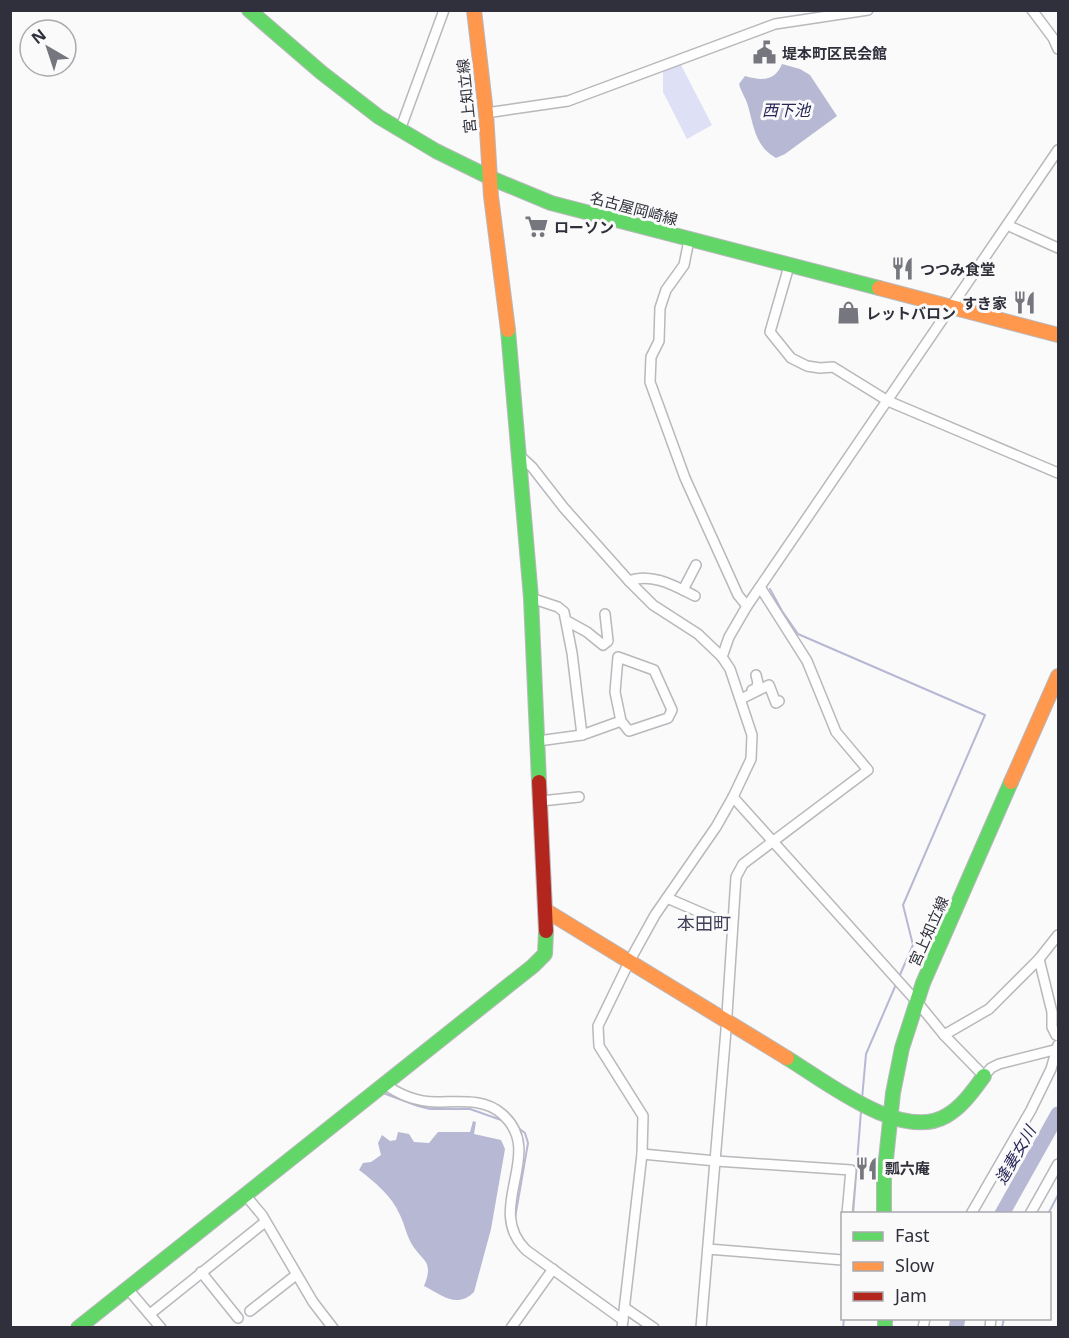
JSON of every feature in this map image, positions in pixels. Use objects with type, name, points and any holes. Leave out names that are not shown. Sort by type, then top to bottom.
[{"type":"street","name":"名古屋岡崎線","points":[[249,10],[336,83],[400,130],[490,178],[551,203],[1059,335]]},
{"type":"street","points":[[400,130],[444,10]]},
{"type":"street","name":"宮上知立線","points":[[78,1328],[246,1196],[543,958],[545,954],[531,598],[520,456],[474,10]]},
{"type":"street","points":[[486,113],[568,101],[775,24],[868,10]]},
{"type":"street","points":[[1032,10],[1059,49]]},
{"type":"street","points":[[722,657],[729,637],[747,606],[1059,150]]},
{"type":"street","points":[[1008,225],[1059,248]]},
{"type":"street","points":[[689,240],[684,265],[666,290],[660,308],[659,341],[651,357],[650,382],[685,478],[738,596],[747,606]]},
{"type":"street","points":[[789,266],[770,332],[791,358],[807,366],[833,367],[888,401],[1059,473]]},
{"type":"street","points":[[520,456],[532,466],[564,508],[628,581],[653,605],[698,634],[722,657],[730,669],[752,735],[751,759],[733,797],[667,898],[629,962],[598,1026],[597,1037],[607,1061],[643,1116],[642,1154],[623,1324]]},
{"type":"street","points":[[682,590],[696,565]]},
{"type":"street","points":[[628,581],[637,578],[658,579],[695,596]]},
{"type":"street","points":[[701,1328],[727,1021],[736,877],[743,864],[868,770],[836,732],[807,661],[760,587]]},
{"type":"street","points":[[531,598],[558,607],[564,612],[582,735]]},
{"type":"street","points":[[567,621],[587,632],[603,645],[608,641],[605,614]]},
{"type":"street","points":[[618,657],[654,670],[672,710],[668,718],[629,731],[621,721],[615,692],[618,657]]},
{"type":"street","points":[[740,698],[756,689],[758,684],[756,675]]},
{"type":"street","name":"宮上知立線","points":[[884,1212],[884,1178],[890,1119],[903,1048],[923,983],[1059,676]]},
{"type":"street","points":[[740,698],[769,685],[776,703],[779,701]]},
{"type":"street","points":[[538,741],[582,735],[621,721]]},
{"type":"street","points":[[540,801],[579,797]]},
{"type":"street","points":[[733,797],[944,1035],[984,1076]]},
{"type":"street","points":[[667,898],[732,926]]},
{"type":"street","points":[[545,910],[890,1119],[927,1122],[948,1116],[991,1068],[1058,1047]]},
{"type":"street","points":[[944,1035],[989,1009],[1039,959],[1059,935]]},
{"type":"street","points":[[1039,959],[1052,1012],[1052,1027],[1059,1036]]},
{"type":"street","points":[[973,1212],[1031,1110],[1051,1069],[1058,1047]]},
{"type":"street","points":[[385,1084],[420,1100],[472,1102],[492,1107],[503,1114],[518,1139],[520,1151],[510,1210],[512,1230],[525,1249],[623,1324]]},
{"type":"street","points":[[642,1154],[851,1170],[847,1212]]},
{"type":"street","points":[[1031,1212],[1059,1164]]},
{"type":"street","points":[[246,1196],[262,1215],[296,1275],[333,1328]]},
{"type":"street","points":[[150,1314],[265,1222]]},
{"type":"street","points":[[708,1249],[841,1260]]},
{"type":"street","points":[[511,1328],[553,1269]]},
{"type":"street","points":[[201,1272],[238,1318]]},
{"type":"street","points":[[250,1311],[296,1275]]},
{"type":"street","points":[[128,1288],[161,1328]]},
{"type":"street","points":[[625,1308],[654,1328]]},
{"type":"shaded area","points":[[680,63],[712,125],[687,139],[663,92],[663,69]]},
{"type":"water","name":"西下池","points":[[782,64],[800,69],[810,75],[837,116],[785,154],[776,158],[759,142],[739,84],[745,76],[757,79],[772,77]]},
{"type":"water","points":[[473,1121],[476,1122],[474,1134],[501,1140],[505,1149],[491,1229],[474,1292],[462,1300],[455,1300],[424,1286],[428,1271],[427,1265],[410,1241],[396,1208],[382,1190],[359,1170],[363,1163],[371,1162],[381,1155],[378,1143],[382,1135],[390,1141],[396,1140],[398,1132],[409,1134],[414,1142],[429,1143],[438,1132],[470,1132]]},
{"type":"waterway","points":[[770,589],[798,634],[985,715],[903,905],[913,945],[899,977]]},
{"type":"waterway","points":[[862,1099],[866,1054],[897,982]]},
{"type":"waterway","points":[[383,1093],[430,1109],[470,1109],[504,1121]]},
{"type":"waterway","points":[[853,1212],[861,1111]]},
{"type":"waterway","name":"逢妻女川","points":[[1003,1212],[1058,1114]]},
{"type":"waterway","points":[[515,1218],[528,1143],[525,1133],[517,1127]]},
{"type":"waterway","points":[[1049,1212],[1058,1195]]},
{"type":"waterway","points":[[555,1266],[616,1309]]},
{"type":"waterway","points":[[629,1317],[645,1328]]},
{"type":"waterway","points":[[843,1328],[844,1320]]},
{"type":"waterway","name":"逢妻女川","points":[[956,1328],[958,1320]]},
{"type":"waterway","points":[[1002,1328],[1004,1320]]},
{"type":"traffic: fast","points":[[249,10],[322,73],[379,117],[436,151],[493,179],[551,203],[879,288]]},
{"type":"traffic: fast","points":[[508,330],[531,598],[539,782]]},
{"type":"traffic: fast","points":[[884,1212],[884,1178],[893,1093],[902,1048],[923,983],[1011,782]]},
{"type":"traffic: fast","points":[[78,1328],[533,966],[545,954],[546,931]]},
{"type":"traffic: fast","points":[[787,1058],[864,1105],[886,1115],[908,1121],[928,1122],[946,1116],[962,1103],[984,1076]]},
{"type":"traffic: fast","points":[[885,1320],[885,1328]]},
{"type":"traffic: slow","points":[[474,10],[486,113],[491,196],[508,330]]},
{"type":"traffic: slow","points":[[879,288],[1058,335]]},
{"type":"traffic: slow","points":[[1011,782],[1058,676]]},
{"type":"traffic: slow","points":[[545,910],[787,1058]]},
{"type":"traffic: jam","points":[[539,782],[546,931]]},
{"type":"place","name":"堤本町区民会館","points":[[764,53]]},
{"type":"place","name":"ローソン","points":[[536,227]]},
{"type":"place","name":"つつみ食堂","points":[[902,269]]},
{"type":"place","name":"すき家","points":[[1025,303]]},
{"type":"place","name":"レットバロン","points":[[848,313]]},
{"type":"place","name":"瓢六庵","points":[[867,1168]]},
{"type":"district","name":"本田町","points":[[704,923]]}]
